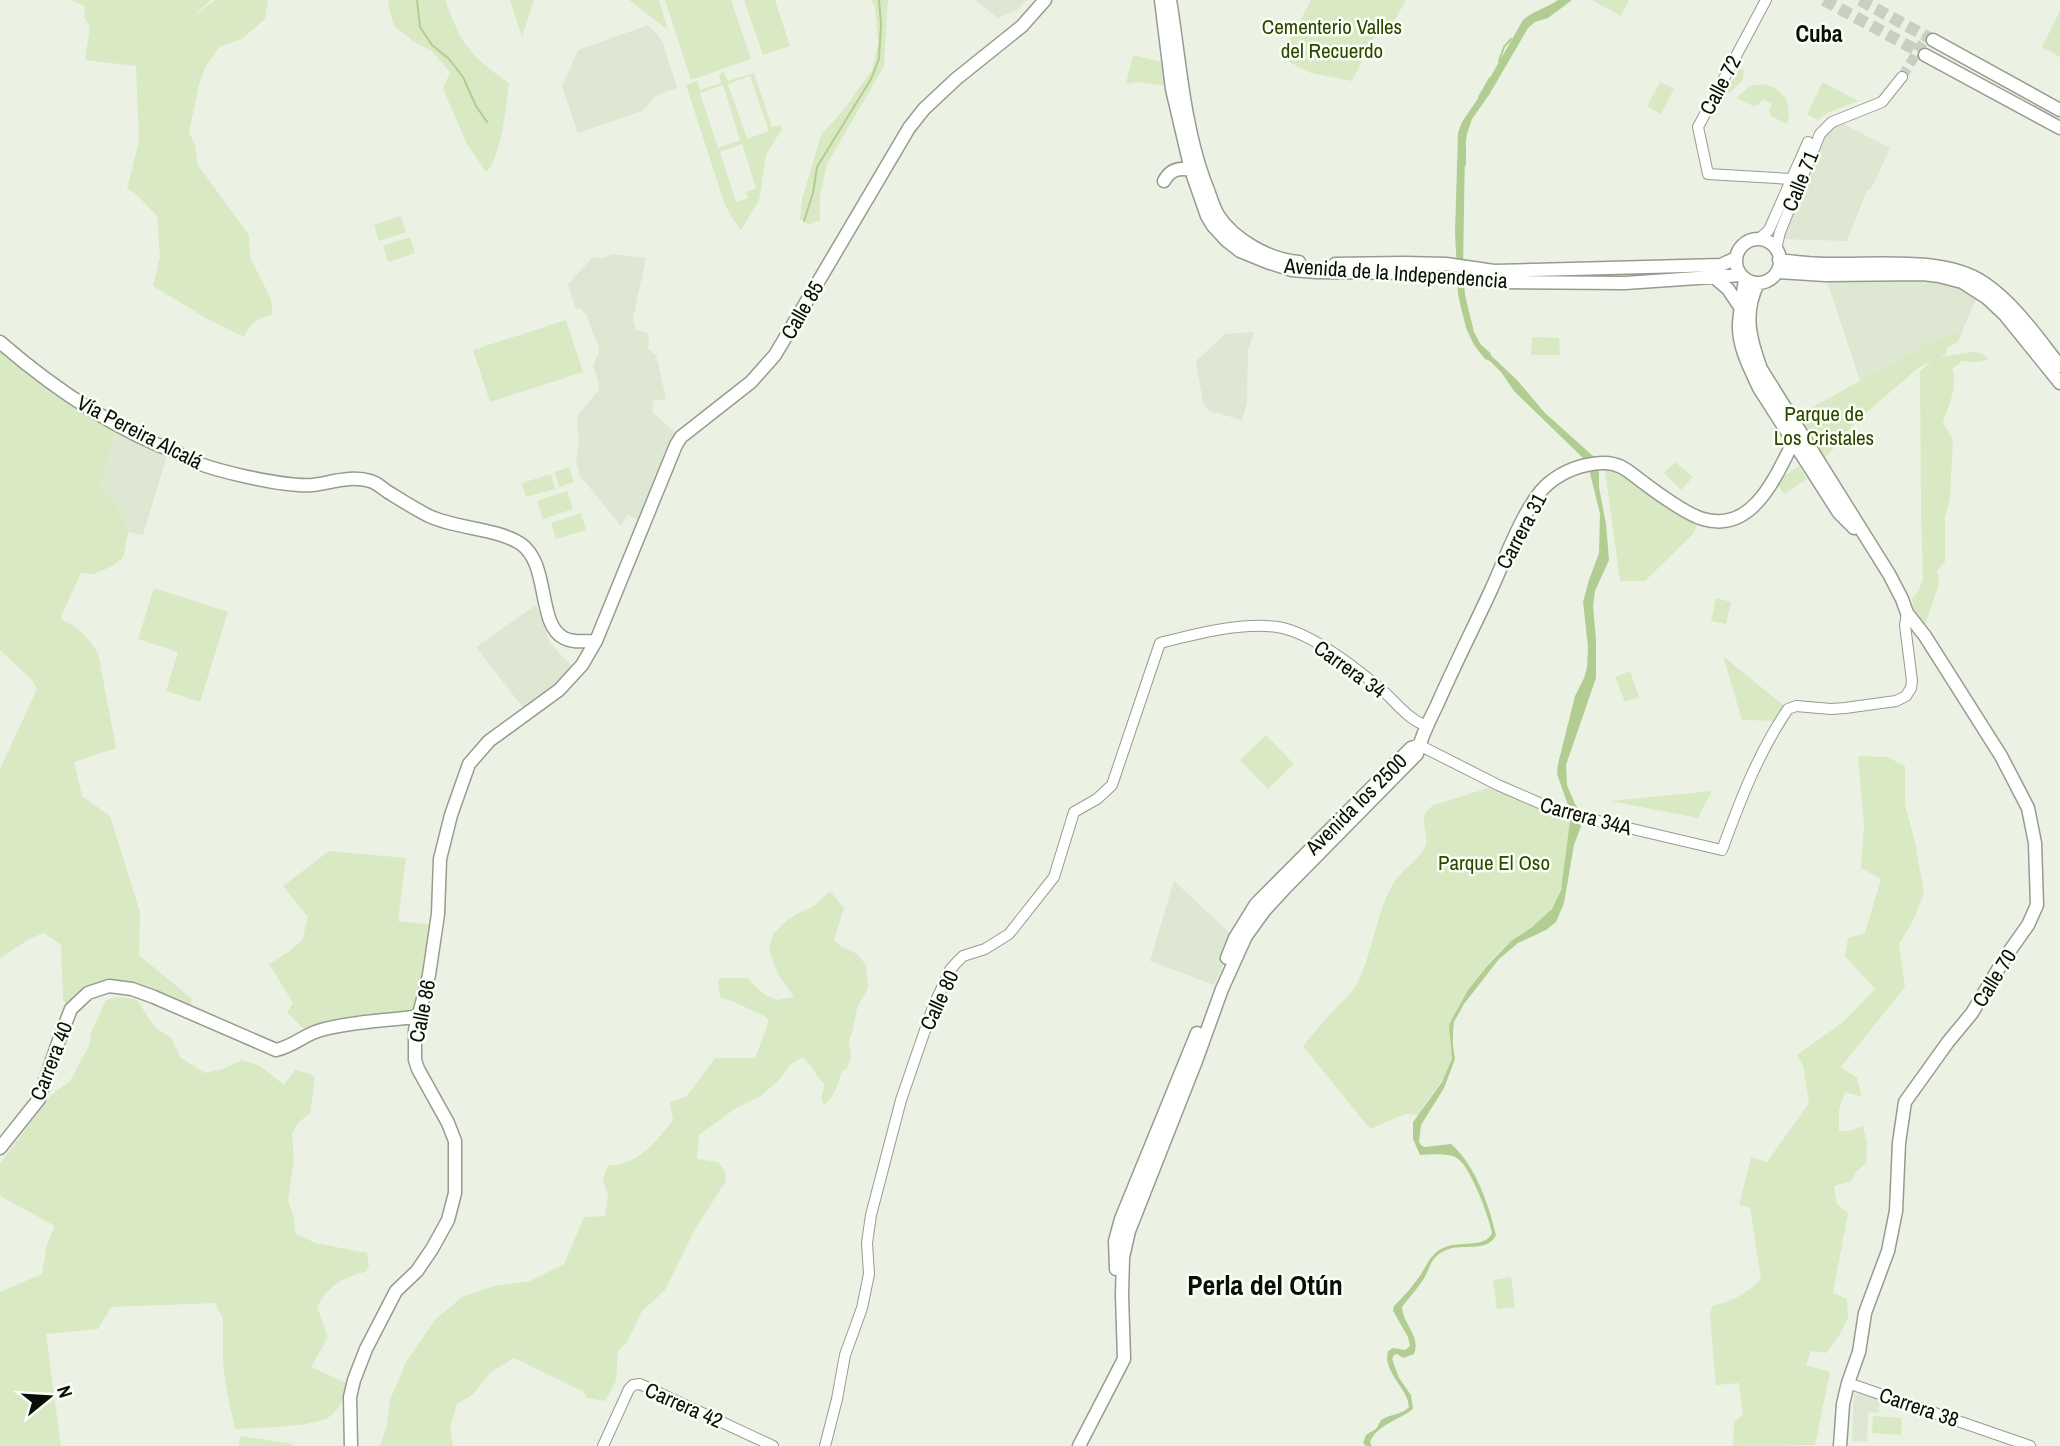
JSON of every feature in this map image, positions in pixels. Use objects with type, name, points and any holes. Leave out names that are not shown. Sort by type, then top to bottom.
[{"type":"main road","name":"Calle 85","points":[[596,641],[681,437],[751,382],[775,355],[897,147],[924,109],[956,79],[1023,26],[1045,0]]},
{"type":"main road","name":"Avenida de la Independencia","points":[[1161,0],[1172,89],[1191,170],[1207,216],[1226,240],[1240,251],[1292,270],[1404,273],[1445,270]]},
{"type":"main road","name":"Avenida de la Independencia","points":[[1170,0],[1186,117],[1200,168],[1216,211],[1232,232],[1244,242],[1294,262],[1405,262],[1477,274],[1495,282],[1549,288],[1723,275],[1743,277]]},
{"type":"main road","points":[[1933,40],[2060,110]]},
{"type":"main road","points":[[1925,55],[2060,128]]},
{"type":"main road","points":[[1164,181],[1178,169],[1191,170]]},
{"type":"main road","points":[[1777,261],[1769,280],[1758,283],[1743,277],[1737,270],[1736,258],[1744,244],[1758,240],[1765,241],[1777,261],[1825,275],[1923,274],[1962,282],[1987,298],[2005,315],[2060,383]]},
{"type":"main road","name":"Avenida de la Independencia","points":[[1477,274],[1494,271],[1721,265],[1736,258]]},
{"type":"main road","points":[[1777,261],[1942,266],[1967,273],[2004,298],[2060,366]]},
{"type":"main road","points":[[1714,277],[1728,289],[1740,307]]},
{"type":"main road","name":"Calle 70","points":[[1743,277],[1739,326],[1741,343],[1759,388],[1779,409]]},
{"type":"main road","name":"Calle 70","points":[[1758,283],[1749,308],[1751,343],[1779,409],[1842,517],[1861,531],[1889,574],[1907,613],[1925,636],[2001,756],[2028,808],[2035,843],[2037,905],[2028,925],[1972,1013],[1905,1102],[1899,1143],[1896,1211],[1888,1251],[1865,1313],[1859,1352],[1848,1383],[1843,1404],[1840,1446]]},
{"type":"main road","name":"Vía Pereira Alcalá","points":[[0,342],[84,407],[178,453],[185,459],[212,468],[289,484],[311,485],[345,479],[372,481],[430,516],[506,537],[522,545],[535,564],[552,628],[563,638],[596,641]]},
{"type":"main road","name":"Carrera 31","points":[[1419,745],[1464,643],[1528,511],[1547,484],[1577,467],[1615,464],[1624,467],[1649,487],[1700,518],[1725,521],[1742,515],[1758,502],[1796,436]]},
{"type":"main road","name":"Calle 86","points":[[351,1446],[350,1397],[366,1349],[396,1291],[416,1271],[438,1239],[448,1220],[455,1193],[455,1141],[449,1123],[418,1069],[415,1060],[415,1030],[429,975],[438,914],[440,859],[455,802],[468,764],[489,741],[568,681],[577,672],[596,641]]},
{"type":"main road","name":"Avenida los 2500","points":[[1070,1446],[1116,1356],[1115,1241],[1121,1219],[1235,938],[1256,904],[1411,748],[1419,745]]},
{"type":"main road","name":"Avenida los 2500","points":[[1079,1446],[1125,1359],[1122,1282],[1123,1257],[1129,1231],[1245,936],[1287,886],[1417,754],[1419,745]]},
{"type":"main road","name":"Carrera 40","points":[[0,1148],[39,1099],[71,1009],[88,993],[108,986],[132,989],[276,1050],[289,1047],[318,1031],[419,1016]]},
{"type":"street","name":"Calle 72","points":[[1766,0],[1698,127],[1708,174],[1794,181]]},
{"type":"street","name":"Calle 71","points":[[1758,240],[1769,229],[1820,134],[1836,120],[1882,102],[1902,77]]},
{"type":"street","name":"Calle 71","points":[[1777,261],[1780,232],[1808,142]]},
{"type":"street","name":"Carrera 34A","points":[[1419,745],[1485,779],[1560,812],[1722,850],[1761,753],[1788,709],[1796,706],[1845,708],[1896,701],[1908,694],[1912,681],[1905,625],[1907,613]]},
{"type":"street","name":"Carrera 34","points":[[1183,637],[1251,626],[1279,627],[1334,653],[1382,690],[1418,723],[1427,726]]},
{"type":"street","name":"Calle 80","points":[[825,1446],[845,1355],[862,1308],[869,1274],[867,1243],[871,1215],[901,1100],[933,1007],[956,963],[963,956],[985,949],[1009,934],[1054,877],[1074,812],[1097,799],[1112,785],[1160,643],[1183,637]]},
{"type":"street","points":[[1482,790],[1485,779]]},
{"type":"street","name":"Carrera 38","points":[[1848,1383],[2029,1446]]},
{"type":"street","name":"Carrera 42","points":[[603,1446],[629,1389],[640,1384],[773,1446]]},
{"type":"shaded area","points":[[975,0],[1027,0],[1017,10],[998,18]]},
{"type":"shaded area","points":[[1558,0],[1572,0],[1548,18],[1535,22],[1528,28],[1472,119],[1465,148],[1463,271],[1465,295],[1474,332],[1482,347],[1517,380],[1545,413],[1593,456],[1599,473],[1609,560],[1595,591],[1593,606],[1596,678],[1566,765],[1567,785],[1583,821],[1574,845],[1564,903],[1556,922],[1546,930],[1518,943],[1499,959],[1464,1004],[1454,1022],[1455,1059],[1444,1088],[1421,1125],[1419,1142],[1425,1147],[1451,1144],[1460,1152],[1480,1186],[1496,1235],[1492,1241],[1481,1246],[1453,1248],[1441,1253],[1434,1259],[1423,1280],[1402,1307],[1416,1347],[1414,1354],[1403,1358],[1397,1354],[1392,1359],[1399,1378],[1411,1395],[1413,1409],[1383,1427],[1373,1436],[1370,1442],[1372,1446],[1366,1446],[1363,1443],[1366,1435],[1375,1429],[1381,1420],[1409,1407],[1387,1359],[1388,1351],[1393,1348],[1405,1350],[1410,1346],[1408,1337],[1393,1311],[1394,1306],[1439,1251],[1449,1246],[1484,1241],[1492,1233],[1479,1193],[1463,1164],[1450,1155],[1420,1155],[1413,1139],[1413,1122],[1442,1082],[1452,1059],[1449,1026],[1468,990],[1511,941],[1552,909],[1561,890],[1570,821],[1568,805],[1557,774],[1558,764],[1575,696],[1587,668],[1588,647],[1583,602],[1599,553],[1600,514],[1590,473],[1582,457],[1514,391],[1501,372],[1485,359],[1474,345],[1466,328],[1458,295],[1455,232],[1458,133],[1462,122],[1523,20]]},
{"type":"shaded area","points":[[648,25],[663,43],[677,88],[657,95],[642,111],[578,133],[562,86],[578,50]]},
{"type":"shaded area","points":[[1836,120],[1890,148],[1870,190],[1867,190],[1847,241],[1778,239],[1816,141]]},
{"type":"shaded area","points":[[612,254],[646,258],[633,319],[636,330],[649,334],[648,349],[656,355],[666,399],[653,401],[653,413],[681,437],[645,523],[627,515],[621,526],[580,476],[576,460],[578,415],[598,391],[599,383],[593,365],[599,346],[587,315],[579,308],[576,309],[568,284],[593,257],[604,258]]},
{"type":"shaded area","points":[[1923,274],[1979,293],[1963,329],[1927,344],[1860,381],[1825,275]]},
{"type":"shaded area","points":[[1254,332],[1248,350],[1247,403],[1242,420],[1210,411],[1203,403],[1196,361],[1225,334]]},
{"type":"shaded area","points":[[117,424],[169,449],[143,535],[128,532],[123,515],[100,487]]},
{"type":"shaded area","points":[[536,605],[550,643],[577,672],[528,714],[476,647]]},
{"type":"shaded area","points":[[1174,881],[1235,938],[1214,985],[1150,961]]},
{"type":"shaded area","points":[[1854,1394],[1880,1395],[1879,1413],[1868,1412],[1867,1442],[1852,1441]]},
{"type":"green space","points":[[70,0],[211,0],[191,18],[215,0],[268,0],[265,19],[243,38],[219,47],[205,68],[189,132],[195,145],[198,165],[249,235],[250,257],[271,299],[273,314],[255,322],[244,337],[153,286],[160,256],[157,216],[127,188],[139,141],[136,66],[85,60],[90,27],[84,16],[85,6]]},
{"type":"green space","points":[[390,0],[445,0],[457,30],[467,46],[486,66],[509,83],[500,143],[486,172],[467,144],[443,89],[450,72],[432,51],[414,42],[394,26],[388,4]]},
{"type":"green space","points":[[510,0],[534,0],[522,37]]},
{"type":"green space","points":[[629,0],[659,0],[668,30]]},
{"type":"green space","points":[[665,0],[731,0],[751,59],[691,80]]},
{"type":"green space","points":[[744,0],[775,0],[790,46],[763,55]]},
{"type":"green space","points":[[871,0],[888,0],[884,66],[827,164],[820,196],[820,220],[809,225],[800,219],[802,199],[821,135],[872,70],[878,44],[875,7]]},
{"type":"green space","name":"Cementerio Valles del Recuerdo","points":[[1311,0],[1406,0],[1386,36],[1376,33],[1352,81],[1311,73],[1286,58],[1288,43]]},
{"type":"green space","points":[[1592,0],[1629,0],[1621,16]]},
{"type":"green space","points":[[2060,11],[2060,57],[2042,47]]},
{"type":"green space","points":[[1133,55],[1166,63],[1166,86],[1137,82],[1126,84]]},
{"type":"green space","points":[[1739,68],[1744,70],[1743,80],[1729,93],[1723,90],[1733,80]]},
{"type":"green space","points":[[724,72],[728,81],[754,73],[772,127],[781,125],[782,129],[766,155],[759,200],[741,230],[725,205],[686,85],[697,81],[700,90],[721,83],[719,74]],"holes":[[[750,76],[769,131],[747,139],[728,84]],[[723,85],[740,140],[718,148],[700,93]],[[742,144],[756,188],[746,192],[748,198],[736,202],[720,152]]]},
{"type":"green space","points":[[1660,82],[1674,89],[1661,114],[1647,106]]},
{"type":"green space","points":[[1823,82],[1858,101],[1829,112],[1818,120],[1807,114]]},
{"type":"green space","points":[[1762,84],[1776,89],[1785,98],[1789,110],[1787,124],[1771,116],[1769,110],[1772,104],[1763,99],[1759,105],[1753,106],[1736,98],[1750,86]]},
{"type":"green space","points":[[401,216],[406,232],[379,241],[374,225]]},
{"type":"green space","points":[[410,237],[415,253],[388,262],[383,246]]},
{"type":"green space","points":[[566,320],[583,372],[490,402],[473,350]]},
{"type":"green space","name":"Parque de Los Cristales","points":[[1963,329],[1958,342],[1947,348],[1946,354],[1940,357],[1973,352],[1982,353],[1989,360],[1962,361],[1952,369],[1954,389],[1943,423],[1953,440],[1950,499],[1945,517],[1945,562],[1937,571],[1939,584],[1924,628],[1914,613],[1912,598],[1918,592],[1923,579],[1920,371],[1933,360],[1917,369],[1859,419],[1820,464],[1791,419],[1927,344]]},
{"type":"green space","points":[[1532,337],[1559,338],[1560,355],[1531,355]]},
{"type":"green space","points":[[0,346],[117,424],[100,487],[123,515],[128,532],[123,558],[94,574],[81,573],[61,616],[62,620],[83,633],[98,653],[116,748],[74,762],[82,796],[110,816],[140,912],[139,955],[192,999],[190,1012],[114,987],[88,993],[71,1009],[63,1000],[61,945],[44,933],[0,958],[0,769],[37,689],[32,680],[0,650]]},
{"type":"green space","points":[[1675,462],[1693,477],[1681,490],[1664,473]]},
{"type":"green space","points":[[1604,463],[1700,518],[1693,534],[1645,581],[1620,581]]},
{"type":"green space","points":[[1799,466],[1807,479],[1784,494],[1776,481]]},
{"type":"green space","points":[[569,467],[574,482],[559,487],[555,472]]},
{"type":"green space","points":[[551,474],[555,489],[526,497],[522,483]]},
{"type":"green space","points":[[567,491],[573,509],[543,519],[537,501]]},
{"type":"green space","points":[[581,513],[586,530],[556,539],[551,523]]},
{"type":"green space","points":[[154,588],[228,612],[200,702],[166,691],[178,652],[138,639]]},
{"type":"green space","points":[[1716,598],[1731,602],[1726,624],[1711,621]]},
{"type":"green space","points":[[1723,656],[1788,709],[1780,721],[1742,720]]},
{"type":"green space","points":[[1630,671],[1639,697],[1625,702],[1615,677]]},
{"type":"green space","points":[[1266,735],[1294,764],[1268,789],[1240,760]]},
{"type":"green space","points":[[1858,756],[1887,757],[1905,766],[1905,805],[1924,894],[1912,923],[1899,944],[1905,987],[1841,1067],[1857,1078],[1862,1097],[1845,1092],[1839,1110],[1839,1131],[1863,1126],[1867,1143],[1866,1163],[1851,1181],[1834,1186],[1837,1204],[1848,1213],[1833,1293],[1847,1299],[1848,1318],[1826,1353],[1811,1351],[1806,1365],[1830,1372],[1815,1445],[1733,1446],[1734,1422],[1743,1414],[1739,1383],[1716,1385],[1710,1316],[1712,1306],[1739,1296],[1761,1279],[1750,1208],[1739,1205],[1751,1157],[1767,1162],[1809,1103],[1803,1066],[1797,1055],[1843,1022],[1875,989],[1845,956],[1848,938],[1865,933],[1881,879],[1861,868],[1864,824]]},
{"type":"green space","name":"Parque El Oso","points":[[1498,785],[1570,814],[1566,862],[1556,900],[1544,917],[1498,953],[1469,989],[1452,1023],[1450,1039],[1453,1056],[1449,1068],[1419,1115],[1405,1114],[1370,1129],[1303,1046],[1356,985],[1393,884],[1426,846],[1424,816],[1427,810],[1434,805]]},
{"type":"green space","points":[[1712,791],[1698,818],[1610,801]]},
{"type":"green space","points":[[329,851],[406,858],[398,921],[434,925],[417,1015],[318,1031],[304,1029],[287,1012],[293,1003],[269,964],[302,940],[308,917],[283,886]]},
{"type":"green space","points":[[830,891],[844,908],[834,940],[857,954],[866,965],[868,988],[857,1008],[849,1040],[851,1058],[847,1069],[842,1071],[833,1094],[824,1105],[821,1097],[825,1085],[802,1057],[790,1065],[779,1080],[761,1096],[736,1108],[699,1135],[697,1159],[718,1162],[725,1171],[726,1181],[695,1229],[665,1290],[642,1311],[627,1342],[618,1351],[616,1381],[605,1401],[587,1398],[584,1392],[514,1358],[491,1372],[472,1395],[457,1404],[450,1427],[453,1446],[380,1446],[387,1425],[390,1400],[406,1362],[435,1320],[462,1297],[494,1286],[530,1281],[564,1264],[584,1217],[605,1216],[608,1196],[603,1179],[608,1165],[628,1162],[653,1143],[673,1120],[670,1102],[686,1097],[715,1058],[755,1058],[769,1021],[730,1000],[720,998],[718,980],[747,978],[764,994],[776,1000],[794,997],[778,974],[769,950],[773,934],[786,921],[813,907]]},
{"type":"green space","points":[[116,997],[136,999],[155,1027],[171,1038],[181,1058],[205,1073],[223,1069],[242,1060],[260,1066],[284,1085],[295,1070],[315,1078],[310,1113],[298,1123],[292,1134],[294,1160],[288,1201],[294,1217],[295,1233],[315,1243],[367,1253],[369,1266],[365,1272],[337,1284],[326,1293],[317,1307],[328,1337],[311,1367],[351,1385],[339,1407],[329,1417],[298,1425],[235,1429],[223,1361],[223,1319],[215,1303],[111,1307],[98,1329],[46,1334],[61,1446],[0,1446],[0,1292],[42,1274],[47,1244],[55,1226],[0,1196],[0,1164],[50,1096],[70,1081],[89,1046],[91,1033],[106,1000]]},
{"type":"green space","points":[[1511,1277],[1515,1307],[1497,1309],[1493,1280]]},
{"type":"green space","points":[[1873,1416],[1902,1418],[1901,1435],[1872,1433]]},
{"type":"green space","points":[[240,1436],[293,1444],[293,1446],[239,1446]]},
{"type":"waterway","points":[[417,0],[420,27],[432,45],[449,59],[463,77],[476,106],[487,122]]},
{"type":"waterway","points":[[804,221],[813,193],[817,167],[871,79],[879,59],[879,0]]},
{"type":"waterway","points":[[1499,61],[1504,47],[1511,39]]},
{"type":"waterway","points":[[1479,97],[1490,78]]},
{"type":"waterway","points":[[1465,146],[1465,165]]},
{"type":"waterway","points":[[1481,346],[1490,354]]},
{"type":"waterway","points":[[1509,377],[1518,389]]},
{"type":"tunnel","points":[[1824,0],[1925,55]]},
{"type":"tunnel","points":[[1860,0],[1933,40]]},
{"type":"tunnel","points":[[1902,77],[1927,36]]},
{"type":"district","name":"Cuba","points":[[1819,33]]},
{"type":"district","name":"Perla del Otún","points":[[1265,1285]]}]
